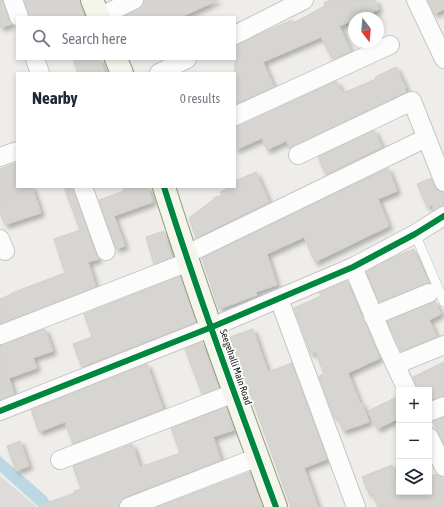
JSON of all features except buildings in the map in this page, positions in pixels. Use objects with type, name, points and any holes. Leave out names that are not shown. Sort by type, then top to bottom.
[{"type":"street","points":[[13,0],[19,16]]},
{"type":"street","points":[[92,0],[99,16]]},
{"type":"street","points":[[101,16],[134,0]]},
{"type":"street","points":[[236,34],[304,0]]},
{"type":"street","points":[[416,0],[444,59]]},
{"type":"street","points":[[236,116],[390,45]]},
{"type":"street","points":[[35,60],[40,72]]},
{"type":"street","points":[[116,60],[122,72]]},
{"type":"street","points":[[161,72],[185,60]]},
{"type":"street","points":[[298,155],[412,101],[444,182]]},
{"type":"street","points":[[0,335],[187,259],[426,138]]},
{"type":"street","points":[[0,157],[16,151]]},
{"type":"street","points":[[83,188],[106,251]]},
{"type":"street","name":"Seegehalli Main Road","points":[[164,188],[187,259],[276,507]]},
{"type":"street","points":[[0,411],[212,327],[353,267],[415,234],[444,216]]},
{"type":"street","points":[[353,267],[406,387]]},
{"type":"street","points":[[374,316],[436,297]]},
{"type":"street","points":[[279,299],[356,507]]},
{"type":"street","points":[[395,365],[444,345]]},
{"type":"street","points":[[60,460],[234,393]]},
{"type":"street","points":[[432,411],[444,406]]},
{"type":"street","points":[[432,443],[444,467]]},
{"type":"street","points":[[130,507],[258,457]]},
{"type":"lane","points":[[415,234],[436,297]]},
{"type":"shaded area","points":[[0,476],[37,507],[0,507]]},
{"type":"water","points":[[0,456],[46,496],[54,507],[39,507],[0,472]]},
{"type":"cycle path","points":[[164,188],[232,388],[276,507]]},
{"type":"cycle path","points":[[0,411],[212,327],[353,267],[415,234],[444,216]]}]
